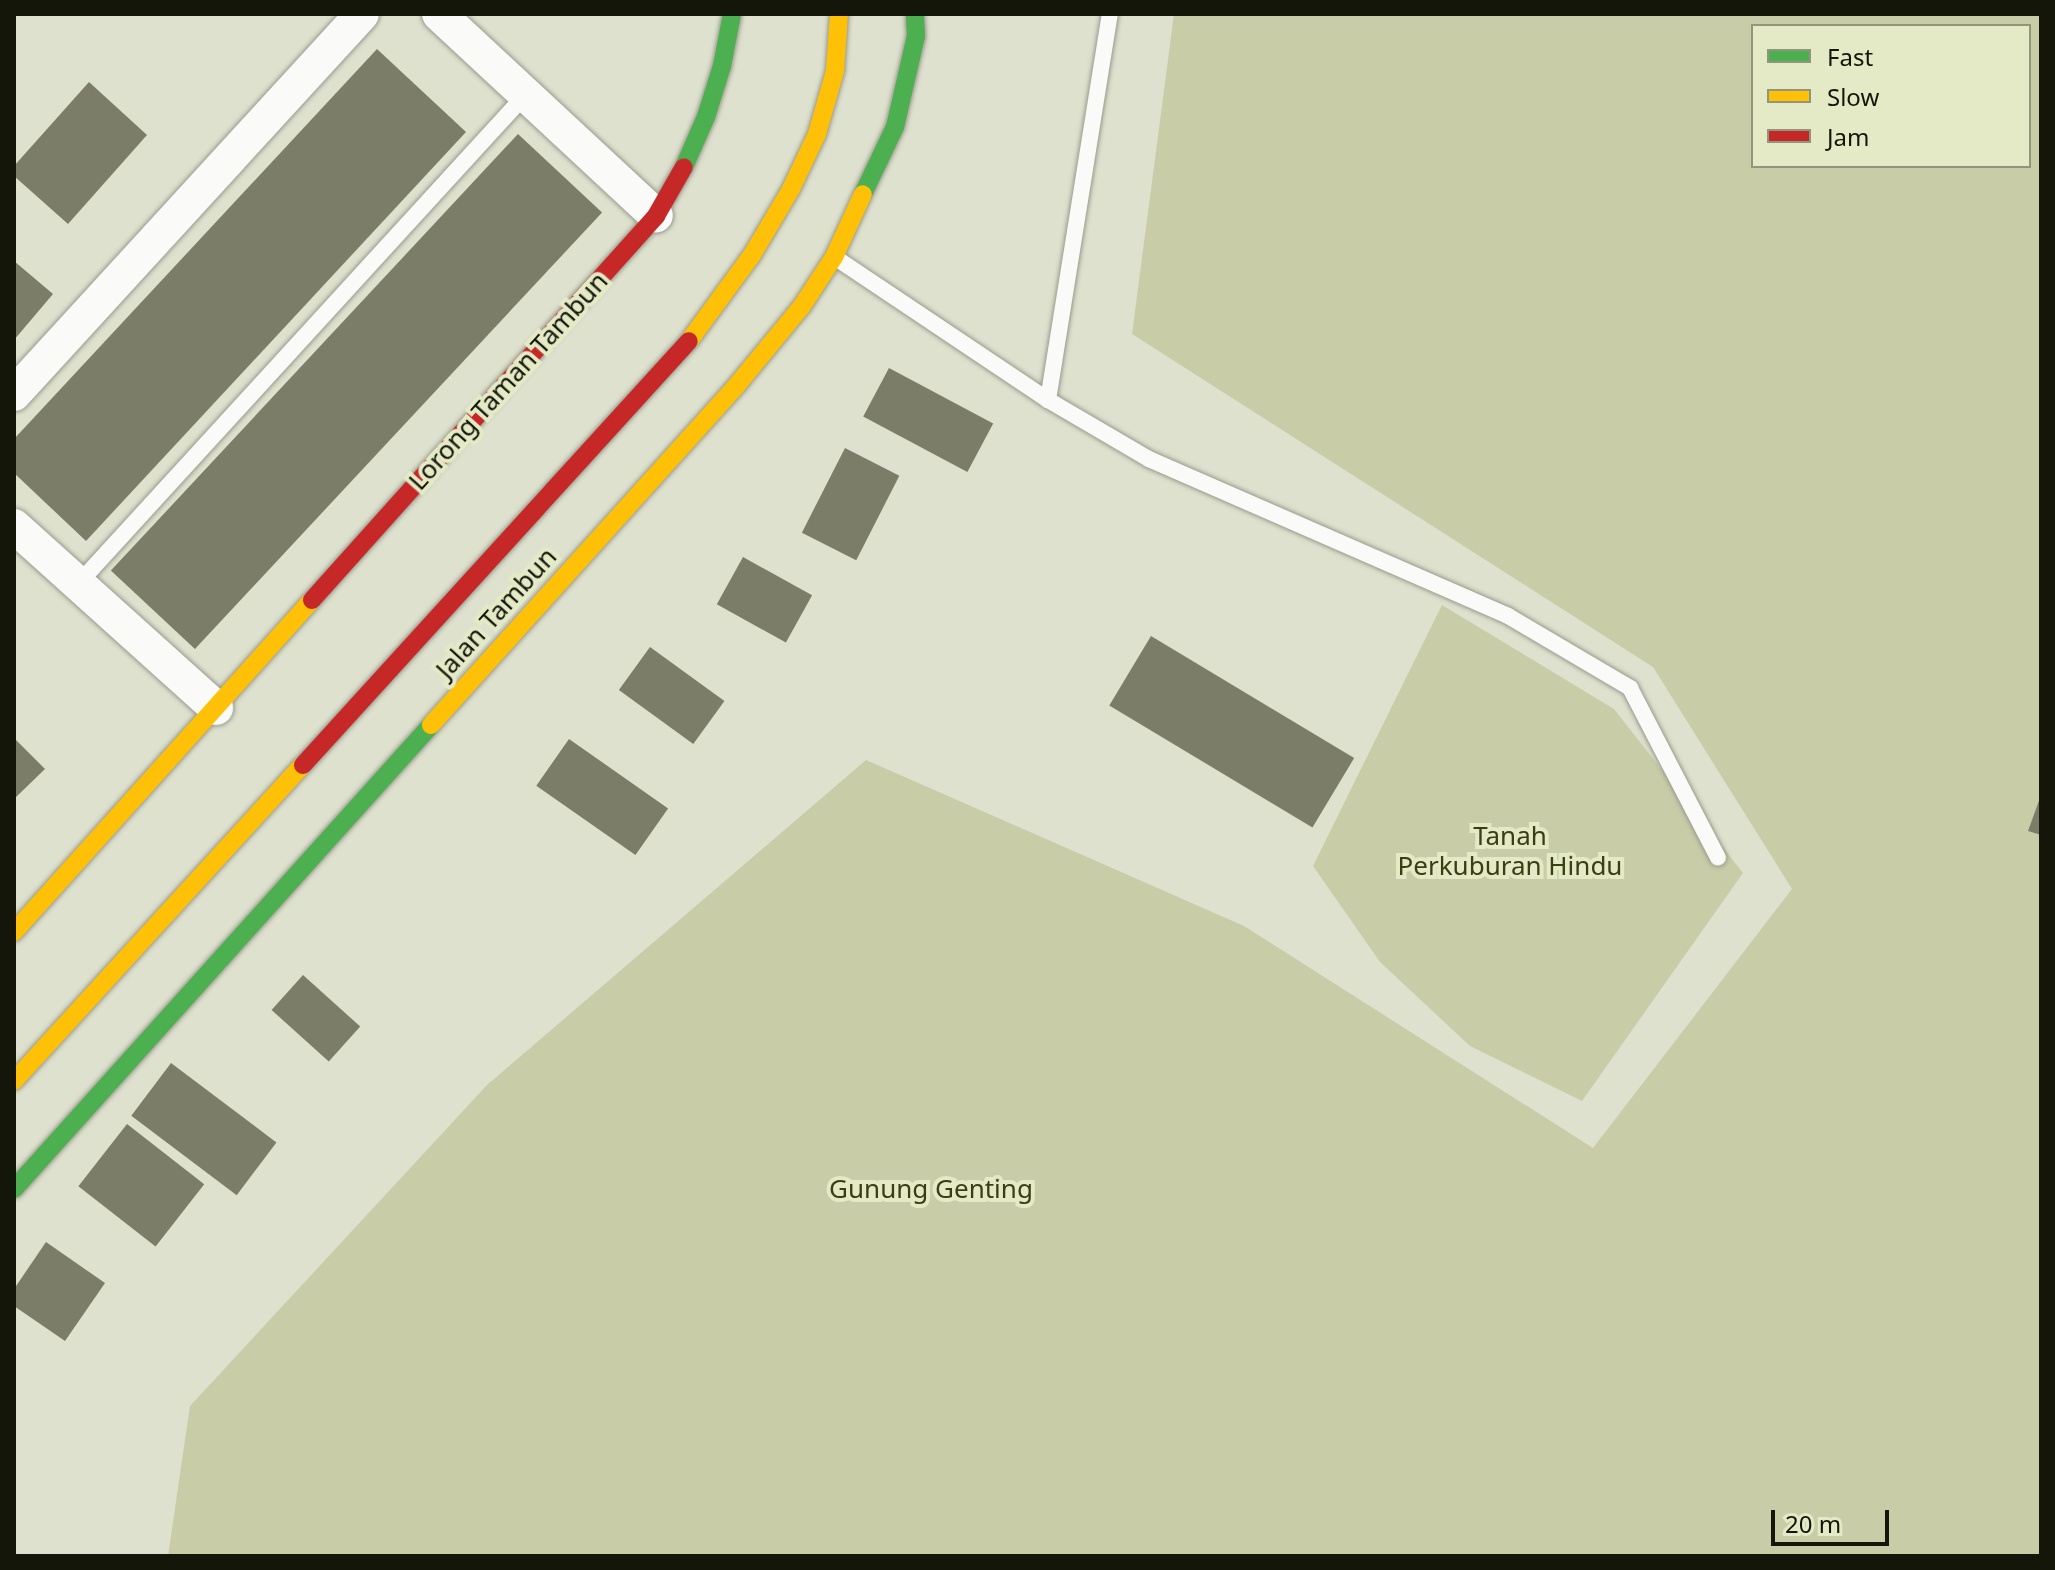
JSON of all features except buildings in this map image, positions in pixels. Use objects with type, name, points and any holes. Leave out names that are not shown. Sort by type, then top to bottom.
[{"type":"main road","name":"Lorong Taman Tambun","points":[[14,932],[656,216],[686,163],[706,117],[722,66],[732,14]]},
{"type":"main road","name":"Jalan Tambun","points":[[14,1081],[695,335],[752,255],[791,189],[817,134],[835,71],[839,14]]},
{"type":"main road","name":"Jalan Tambun","points":[[14,1189],[737,385],[802,306],[834,257],[895,127],[916,36],[915,14]]},
{"type":"street","points":[[14,394],[362,14]]},
{"type":"street","points":[[439,14],[656,216]]},
{"type":"street","points":[[14,526],[216,708]]},
{"type":"lane","points":[[1048,400],[1110,14]]},
{"type":"lane","points":[[78,584],[527,93]]},
{"type":"lane","points":[[834,257],[1048,400],[1149,459],[1508,616],[1630,688],[1718,858]]},
{"type":"green space","name":"Gunung Genting","points":[[1174,14],[2041,14],[2041,1556],[168,1556],[190,1406],[487,1085],[866,760],[1244,926],[1593,1148],[1792,889],[1653,667],[1132,334]]},
{"type":"green space","name":"Tanah Perkuburan Hindu","points":[[1442,605],[1614,709],[1743,873],[1582,1101],[1470,1046],[1380,962],[1313,866]]},
{"type":"traffic: fast","points":[[684,167],[706,117],[722,66],[732,14]]},
{"type":"traffic: fast","points":[[863,194],[895,127],[916,36],[915,14]]},
{"type":"traffic: fast","points":[[14,1189],[431,725]]},
{"type":"traffic: slow","points":[[689,341],[752,255],[791,189],[817,134],[835,71],[839,14]]},
{"type":"traffic: slow","points":[[431,725],[737,385],[802,306],[834,257],[863,194]]},
{"type":"traffic: slow","points":[[14,932],[312,600]]},
{"type":"traffic: slow","points":[[14,1081],[303,765]]},
{"type":"traffic: jam","points":[[312,600],[656,216],[684,167]]},
{"type":"traffic: jam","points":[[303,765],[689,341]]}]
